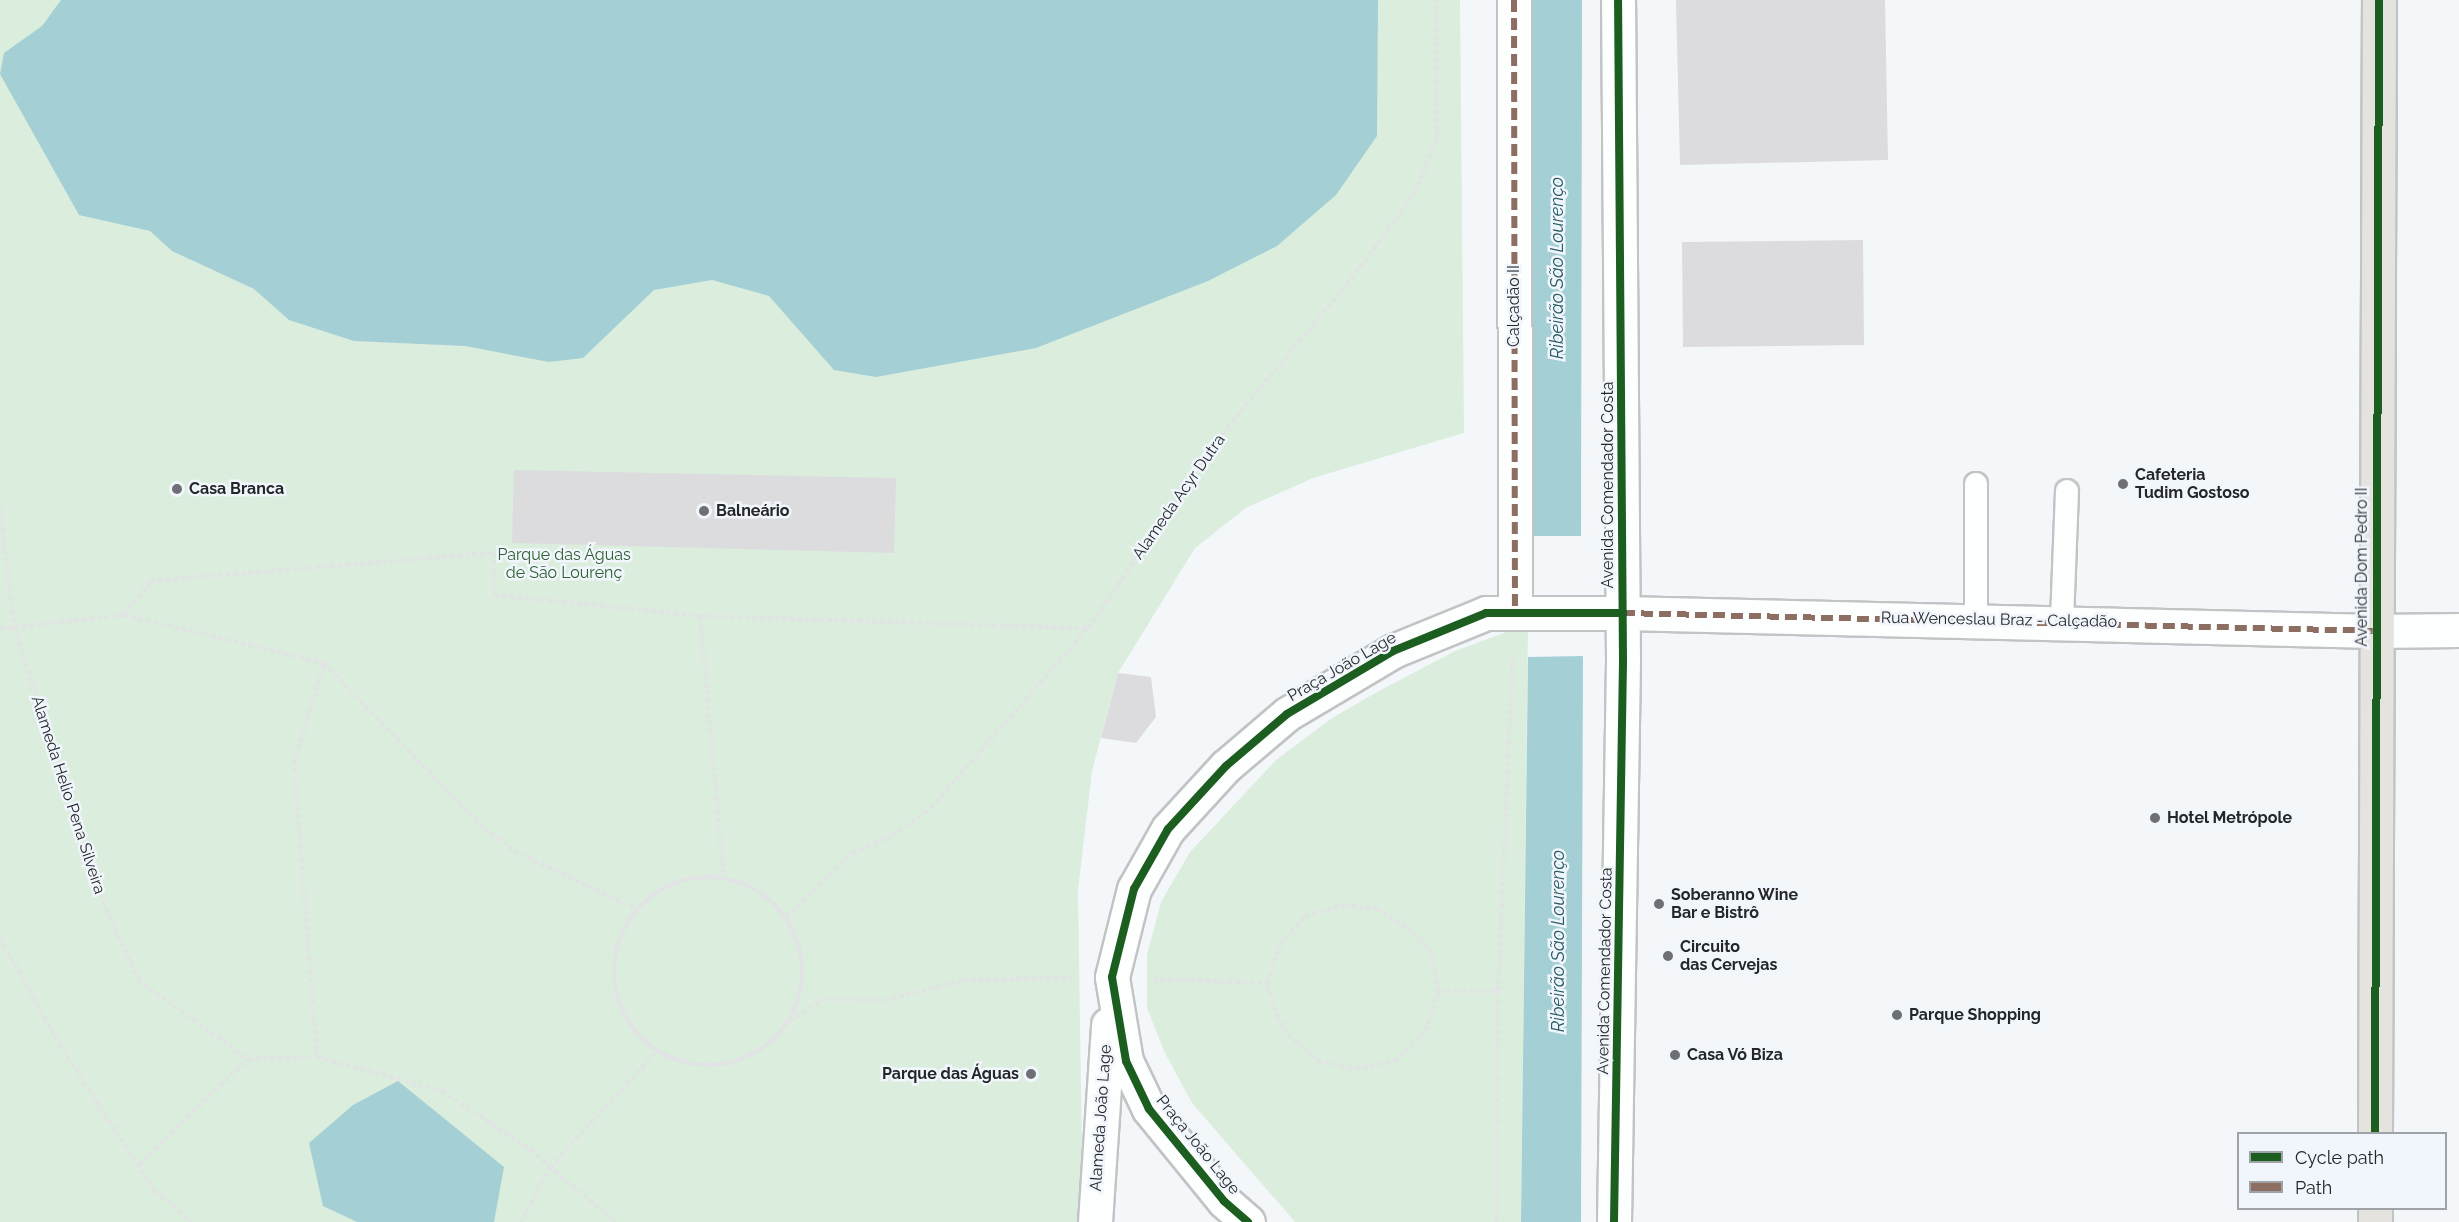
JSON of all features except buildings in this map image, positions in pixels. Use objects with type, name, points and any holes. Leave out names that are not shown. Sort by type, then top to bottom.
[{"type":"main road","name":"Avenida Dom Pedro II","points":[[2375,1132],[2379,0]]},
{"type":"street","name":"Calçadão II","points":[[1514,0],[1515,611]]},
{"type":"street","name":"Avenida Comendador Costa","points":[[1614,1222],[1623,613],[1618,0]]},
{"type":"street","name":"Praça João Lage","points":[[1248,1222],[1224,1201],[1149,1109],[1125,1061],[1112,977],[1134,889],[1168,829],[1226,766],[1287,714],[1393,651],[1486,612],[1623,613]]},
{"type":"street","name":"Rua Wenceslau Braz - Calçadão","points":[[1623,613],[2062,621],[2375,631],[2459,630]]},
{"type":"street","name":"Alameda João Lage","points":[[1095,1222],[1112,977]]},
{"type":"lane","points":[[1976,484],[1976,620]]},
{"type":"lane","points":[[2062,621],[2067,491]]},
{"type":"path","points":[[124,615],[151,581],[494,553],[495,595],[700,616],[1088,628]]},
{"type":"path","points":[[1497,1222],[1498,991],[1515,611]]},
{"type":"path","points":[[0,629],[124,615],[324,663],[479,824],[514,851],[636,909]]},
{"type":"path","points":[[700,616],[724,878]]},
{"type":"path","points":[[316,1057],[294,763],[324,663]]},
{"type":"path","points":[[790,1021],[800,996],[803,969],[798,942],[786,917],[767,896],[741,882],[724,878],[685,879],[658,890],[636,909],[618,947],[613,968],[618,1000],[632,1029],[656,1052],[684,1064],[714,1067],[744,1060],[769,1044],[790,1021],[824,999],[885,1000],[964,980],[1112,977],[1266,983]]},
{"type":"path","points":[[1344,905],[1376,909],[1407,927],[1430,950],[1439,991],[1425,1033],[1397,1060],[1359,1069],[1320,1062],[1291,1038],[1278,1018],[1266,983],[1281,943],[1305,916],[1344,905]]},
{"type":"path","points":[[0,938],[59,1044],[155,1191],[192,1222]]},
{"type":"path","points":[[1439,991],[1498,991]]},
{"type":"path","points":[[521,1222],[550,1167],[656,1052]]},
{"type":"path","points":[[139,1165],[248,1059],[316,1057],[442,1091],[531,1150],[616,1222]]},
{"type":"green space","name":"Parque das Águas de São Lourenç","points":[[0,0],[1460,0],[1464,433],[1313,478],[1246,508],[1195,548],[1118,673],[1092,771],[1078,890],[1083,1222],[0,1222]]},
{"type":"green space","points":[[1528,624],[1521,1222],[1295,1222],[1192,1103],[1165,1053],[1147,1008],[1147,955],[1161,902],[1190,852],[1276,760],[1332,718],[1379,691],[1455,651]]},
{"type":"water","points":[[61,0],[1378,0],[1377,136],[1336,195],[1277,246],[1208,281],[1036,348],[876,377],[834,370],[769,296],[712,280],[654,290],[583,358],[549,362],[465,346],[354,341],[289,320],[254,289],[172,251],[150,231],[79,215],[0,74],[4,53],[42,26]]},
{"type":"water","name":"Ribeirão São Lourenço","points":[[1533,0],[1582,0],[1581,536],[1533,536]]},
{"type":"water","name":"Ribeirão São Lourenço","points":[[1583,656],[1581,1222],[1521,1222],[1528,657]]},
{"type":"water","points":[[398,1081],[504,1167],[494,1222],[357,1222],[323,1206],[309,1143],[353,1105]]},
{"type":"marked path","points":[[1514,0],[1515,611]]},
{"type":"marked path","points":[[1623,613],[2375,631]]},
{"type":"cycle path","points":[[1614,1222],[1623,660],[1618,0]]},
{"type":"cycle path","points":[[2375,1132],[2379,0]]},
{"type":"cycle path","points":[[1248,1222],[1224,1201],[1149,1109],[1126,1061],[1112,977],[1134,889],[1168,829],[1226,766],[1287,714],[1393,651],[1486,613],[1623,613]]},
{"type":"place","name":"Cafeteria Tudim Gostoso","points":[[2123,484]]},
{"type":"place","name":"Casa Branca","points":[[177,489]]},
{"type":"place","name":"Balneário","points":[[704,511]]},
{"type":"place","name":"Hotel Metrópole","points":[[2155,818]]},
{"type":"place","name":"Soberanno Wine Bar e Bistrô","points":[[1659,904]]},
{"type":"place","name":"Circuito das Cervejas","points":[[1668,956]]},
{"type":"place","name":"Parque Shopping","points":[[1897,1015]]},
{"type":"place","name":"Casa Vó Biza","points":[[1675,1055]]},
{"type":"place","name":"Parque das Águas","points":[[1031,1074]]}]
